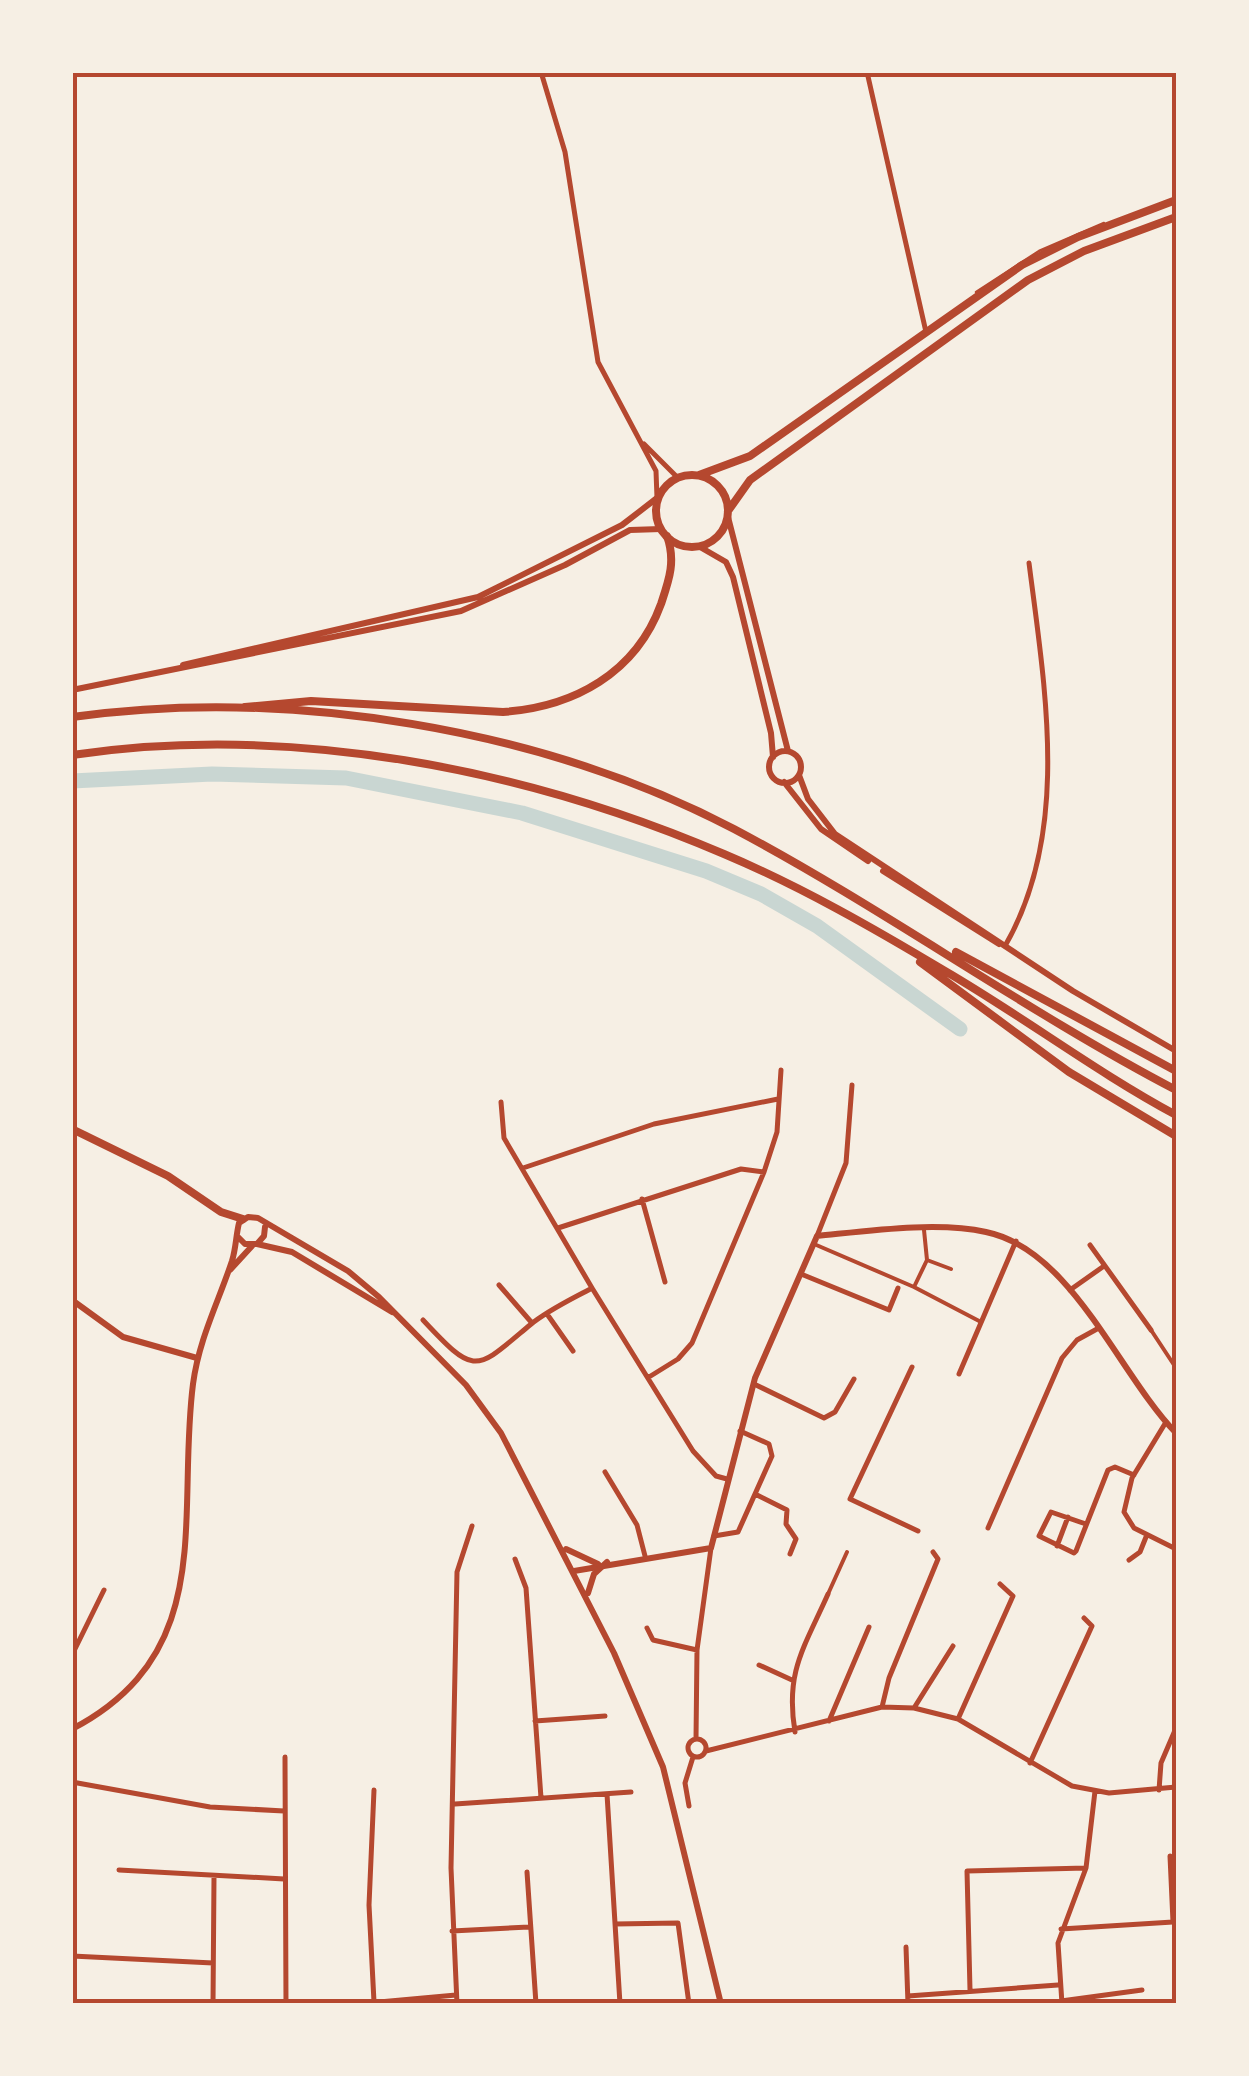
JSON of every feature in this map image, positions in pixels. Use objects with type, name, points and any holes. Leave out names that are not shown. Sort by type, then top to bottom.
[{"type":"main road","points":[[168,671],[302,634],[478,598],[622,526],[677,477],[699,475],[750,456],[974,298],[1049,250],[1176,200]]},
{"type":"main road","points":[[72,690],[462,611],[565,565],[630,530],[664,532],[689,548],[700,547],[718,536],[750,480],[1004,296],[1084,251],[1176,217]]},
{"type":"main road","points":[[699,475],[720,488],[733,551],[788,751],[800,761],[799,775],[808,799],[835,834],[1005,946]]},
{"type":"main road","points":[[231,710],[282,701],[312,701],[503,712],[568,698],[618,670],[642,642],[671,570],[673,554],[657,498]]},
{"type":"main road","points":[[700,547],[726,562],[733,577],[771,733],[770,770],[821,828],[1176,1050]]},
{"type":"main road","points":[[72,717],[231,710],[314,714],[460,732],[533,749],[731,828],[1176,1090]]},
{"type":"main road","points":[[72,755],[145,748],[257,746],[446,769],[590,804],[678,836],[775,879],[888,939],[1176,1116]]},
{"type":"main road","points":[[772,757],[788,751]]},
{"type":"main road","points":[[784,782],[799,775]]},
{"type":"main road","points":[[922,937],[987,967],[1176,1071]]},
{"type":"main road","points":[[888,939],[1069,1072],[1176,1136]]},
{"type":"main road","points":[[72,1129],[168,1176],[221,1212],[243,1219],[253,1217],[348,1271],[401,1318],[466,1385],[502,1433],[588,1600],[662,1767],[721,2004]]},
{"type":"main road","points":[[72,1729],[102,1711],[130,1686],[158,1650],[175,1614],[187,1555],[189,1436],[197,1358],[243,1219]]},
{"type":"main road","points":[[226,1275],[264,1236],[264,1226]]},
{"type":"main road","points":[[574,1571],[603,1563],[712,1548],[754,1384],[816,1240],[924,1230],[985,1231],[1016,1241],[1034,1253],[1070,1290],[1176,1433]]},
{"type":"main road","points":[[237,1234],[245,1244],[292,1252],[401,1318]]},
{"type":"main road","points":[[72,1300],[123,1337],[197,1358]]},
{"type":"main road","points":[[561,1544],[603,1563]]},
{"type":"main road","points":[[588,1600],[590,1580],[603,1563]]},
{"type":"street","points":[[541,72],[570,180],[591,339],[610,390],[656,471],[657,498]]},
{"type":"street","points":[[867,72],[926,332]]},
{"type":"street","points":[[636,434],[677,477]]},
{"type":"street","points":[[1005,946],[1032,890],[1043,844],[1048,789],[1029,563]]},
{"type":"street","points":[[649,1378],[678,1359],[692,1343],[778,1132],[781,1070]]},
{"type":"street","points":[[852,1086],[846,1163],[816,1240],[981,1322]]},
{"type":"street","points":[[524,1168],[654,1124],[778,1099]]},
{"type":"street","points":[[501,1102],[504,1138],[592,1288],[703,1464],[727,1479]]},
{"type":"street","points":[[558,1228],[741,1170],[764,1172]]},
{"type":"street","points":[[642,1199],[665,1282]]},
{"type":"street","points":[[914,1287],[926,1260],[924,1230]]},
{"type":"street","points":[[958,1374],[1016,1241]]},
{"type":"street","points":[[1090,1245],[1176,1368]]},
{"type":"street","points":[[926,1260],[951,1270]]},
{"type":"street","points":[[1070,1290],[1104,1266]]},
{"type":"street","points":[[801,1274],[889,1310],[898,1288]]},
{"type":"street","points":[[500,1285],[532,1323]]},
{"type":"street","points":[[423,1320],[453,1353],[476,1362],[504,1350],[532,1323],[592,1288]]},
{"type":"street","points":[[547,1314],[573,1351]]},
{"type":"street","points":[[988,1528],[1062,1358],[1070,1346],[1097,1329]]},
{"type":"street","points":[[912,1367],[850,1499],[918,1531]]},
{"type":"street","points":[[754,1384],[824,1418],[835,1412],[854,1379]]},
{"type":"street","points":[[1166,1422],[1134,1474],[1124,1512],[1134,1528],[1146,1537],[1176,1549]]},
{"type":"street","points":[[714,1536],[738,1532],[772,1450],[740,1432]]},
{"type":"street","points":[[1086,1524],[1051,1512],[1038,1536],[1074,1552],[1086,1524],[1108,1470],[1114,1467],[1134,1474]]},
{"type":"street","points":[[605,1472],[637,1524],[645,1556]]},
{"type":"street","points":[[754,1494],[788,1510],[786,1524],[796,1539],[790,1554]]},
{"type":"street","points":[[1056,1546],[1068,1517]]},
{"type":"street","points":[[457,2004],[452,1931],[457,1572],[472,1526]]},
{"type":"street","points":[[1129,1560],[1140,1552],[1146,1537]]},
{"type":"street","points":[[689,1806],[685,1783],[693,1757],[688,1747],[696,1739],[697,1650],[712,1548]]},
{"type":"street","points":[[795,1732],[789,1694],[792,1680],[847,1552]]},
{"type":"street","points":[[882,1708],[888,1678],[938,1559],[933,1552]]},
{"type":"street","points":[[515,1560],[526,1588],[541,1798]]},
{"type":"street","points":[[958,1719],[1014,1596],[1000,1584]]},
{"type":"street","points":[[72,1656],[104,1590]]},
{"type":"street","points":[[1030,1763],[1092,1626],[1084,1618]]},
{"type":"street","points":[[829,1723],[869,1627]]},
{"type":"street","points":[[647,1628],[652,1640],[697,1650]]},
{"type":"street","points":[[914,1708],[953,1646]]},
{"type":"street","points":[[759,1665],[792,1680]]},
{"type":"street","points":[[693,1757],[882,1708],[914,1708],[958,1719],[1072,1786],[1095,1791],[1176,1787]]},
{"type":"street","points":[[535,1722],[605,1716]]},
{"type":"street","points":[[1158,1790],[1161,1763],[1176,1728]]},
{"type":"street","points":[[696,1739],[704,1742],[706,1751]]},
{"type":"street","points":[[285,1757],[286,2004]]},
{"type":"street","points":[[72,1782],[191,1804],[284,1812]]},
{"type":"street","points":[[374,1790],[369,1905],[374,2002]]},
{"type":"street","points":[[1095,1791],[1086,1868],[1061,1929],[1058,1984],[1062,2002],[1142,1990]]},
{"type":"street","points":[[455,1804],[631,1792]]},
{"type":"street","points":[[607,1794],[620,2004]]},
{"type":"street","points":[[1061,1929],[1173,1922],[1170,1856]]},
{"type":"street","points":[[970,1990],[967,1871],[1086,1868]]},
{"type":"street","points":[[119,1870],[284,1879]]},
{"type":"street","points":[[528,1872],[536,2004]]},
{"type":"street","points":[[213,2004],[214,1876]]},
{"type":"street","points":[[615,1924],[678,1924],[688,2004]]},
{"type":"street","points":[[452,1931],[530,1927]]},
{"type":"street","points":[[906,1947],[908,2000],[970,1990],[1058,1984]]},
{"type":"street","points":[[72,1956],[214,1964]]},
{"type":"street","points":[[357,2004],[456,1994]]},
{"type":"waterway","points":[[72,781],[212,774],[346,778],[522,813],[706,871],[761,894],[817,926],[960,1029]]}]
